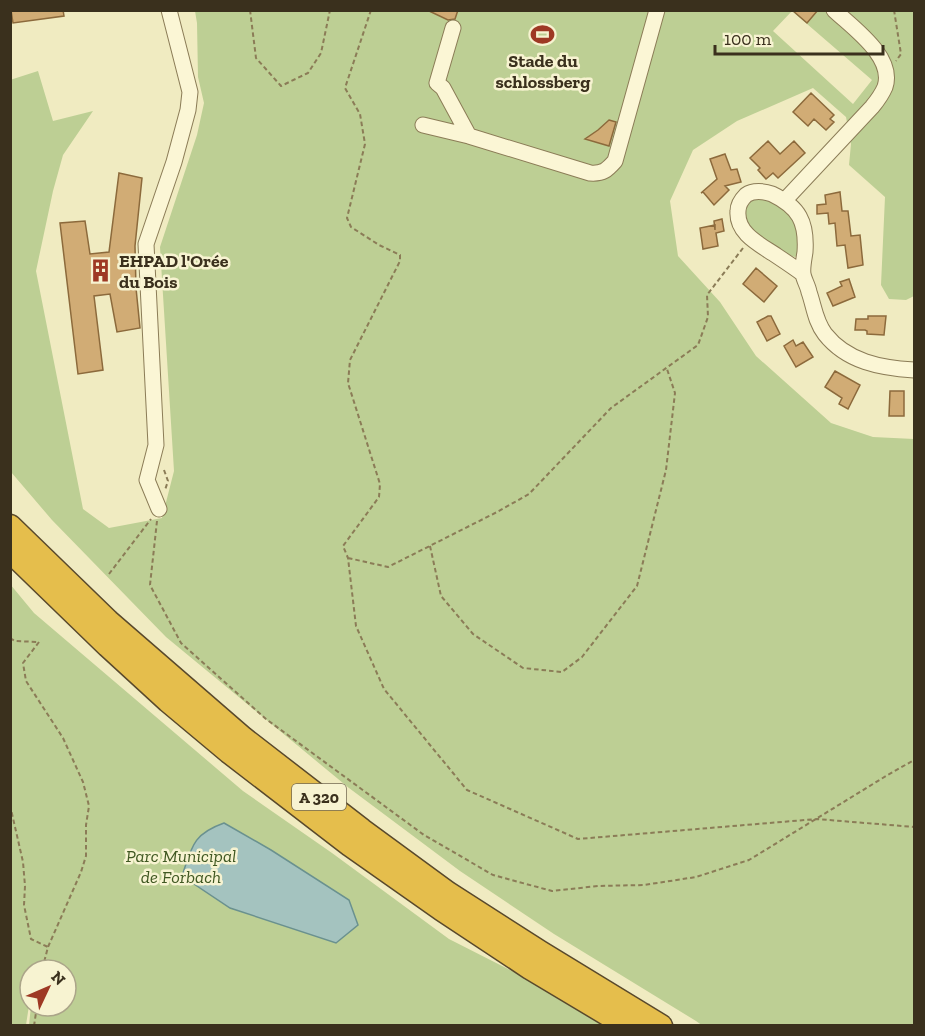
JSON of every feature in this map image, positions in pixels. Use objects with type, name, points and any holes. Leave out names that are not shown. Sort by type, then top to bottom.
[{"type":"highway","name":"A 320","points":[[10,526],[108,621],[162,668],[243,738],[344,816],[448,893],[661,1026]]},
{"type":"highway","name":"A 320","points":[[10,551],[108,646],[229,752],[350,845],[530,969],[627,1026]]},
{"type":"street","points":[[159,509],[147,480],[156,445],[146,244],[174,162],[188,110],[190,92],[169,10]]},
{"type":"street","points":[[423,125],[469,136],[590,173],[601,174],[608,170],[615,161],[657,10]]},
{"type":"street","points":[[785,200],[855,127],[880,96],[885,85],[887,73],[883,61],[875,50],[834,10]]},
{"type":"street","points":[[453,28],[437,83],[469,136]]},
{"type":"street","points":[[803,274],[751,238],[739,224],[737,214],[739,205],[747,194],[765,191],[785,200],[796,210],[806,237],[803,274],[815,315],[824,333],[838,348],[855,359],[872,364],[915,370]]},
{"type":"path","points":[[250,10],[256,58],[281,86],[308,73],[321,53],[330,10]]},
{"type":"path","points":[[371,10],[345,88],[360,114],[365,144],[346,218],[351,227],[400,255],[400,261],[350,360],[348,383],[380,484],[379,497],[343,546],[348,558],[356,626],[384,688],[467,790],[578,839],[817,819],[915,827]]},
{"type":"path","points":[[887,73],[901,54],[894,10]]},
{"type":"path","points":[[348,558],[388,567],[529,494],[611,408],[698,345],[708,317],[707,295],[751,238]]},
{"type":"path","points":[[430,546],[441,596],[473,634],[523,668],[562,672],[582,657],[637,586],[666,470],[675,393],[667,368]]},
{"type":"path","points":[[161,462],[168,481],[159,509],[150,585],[182,643],[266,719],[424,835],[492,875],[552,891],[598,886],[644,885],[696,878],[749,860],[915,760]]},
{"type":"path","points":[[109,574],[159,509]]},
{"type":"path","points":[[10,638],[15,641],[39,642],[23,663],[26,681],[63,738],[83,782],[89,806],[86,825],[86,856],[45,958]]},
{"type":"path","points":[[10,805],[23,862],[24,905],[31,939],[48,947]]},
{"type":"green space","points":[[195,11],[792,11],[914,11],[914,296],[906,300],[889,299],[881,285],[885,197],[849,165],[851,144],[846,117],[813,88],[737,121],[693,150],[670,201],[678,256],[720,302],[756,356],[831,423],[873,437],[914,439],[914,1025],[703,1026],[554,934],[460,871],[349,788],[166,637],[52,520],[11,472],[10,80],[38,71],[53,121],[93,111],[63,155],[36,271],[83,509],[109,528],[162,518],[174,471],[160,247],[197,135],[204,103],[198,77]],"holes":[[[792,11],[872,80],[853,104],[773,31]]]},
{"type":"green space","points":[[764,197],[789,212],[797,227],[800,254],[795,257],[764,240],[746,220],[747,206],[752,200]]},
{"type":"green space","name":"Parc Municipal de Forbach","points":[[10,584],[34,613],[243,791],[449,939],[518,974],[605,1025],[29,1025],[30,1018],[78,1018],[78,958],[18,958],[18,1018],[27,1018],[26,1025],[11,1025]]},
{"type":"water","points":[[224,823],[349,900],[358,925],[336,943],[230,908],[182,876],[195,842],[206,832]]},
{"type":"building","points":[[11,10],[63,10],[64,16],[13,23]]},
{"type":"building","points":[[427,10],[458,10],[455,19],[448,20]]},
{"type":"building","points":[[792,10],[818,10],[807,23]]},
{"type":"building","points":[[811,93],[834,115],[830,119],[834,122],[826,130],[814,119],[808,126],[793,112]]},
{"type":"building","points":[[609,120],[616,122],[609,146],[585,139],[598,130]]},
{"type":"building","points":[[768,141],[780,154],[794,141],[805,153],[778,178],[773,173],[766,179],[758,170],[760,168],[750,158]]},
{"type":"building","points":[[725,154],[731,170],[737,169],[741,182],[725,186],[729,190],[714,205],[703,192],[701,193],[717,179],[710,159]]},
{"type":"building","name":"EHPAD l'Orée du Bois","points":[[119,173],[142,178],[135,246],[140,328],[117,332],[110,294],[94,296],[103,370],[78,374],[60,223],[85,221],[90,254],[109,252]]},
{"type":"building","points":[[840,192],[842,211],[848,211],[851,236],[860,235],[863,265],[848,268],[845,245],[837,246],[835,223],[829,224],[828,213],[817,214],[817,205],[826,204],[825,195]]},
{"type":"building","points":[[722,219],[724,231],[716,233],[718,246],[703,249],[700,228],[714,225],[714,221]]},
{"type":"building","points":[[756,268],[777,286],[764,302],[743,284]]},
{"type":"building","points":[[849,279],[855,297],[833,306],[827,293],[842,286],[840,282]]},
{"type":"building","points":[[771,316],[780,334],[767,341],[757,322]]},
{"type":"building","points":[[868,316],[886,316],[884,335],[867,334],[865,330],[855,330],[856,319],[868,319]]},
{"type":"building","points":[[793,340],[796,346],[803,342],[813,357],[796,367],[784,346]]},
{"type":"building","points":[[835,371],[860,385],[848,409],[839,404],[842,398],[825,387]]},
{"type":"building","points":[[890,391],[904,391],[904,416],[889,416]]},
{"type":"place","name":"Stade du schlossberg","points":[[543,35]]},
{"type":"place","name":"EHPAD l'Orée du Bois","points":[[101,271]]}]
